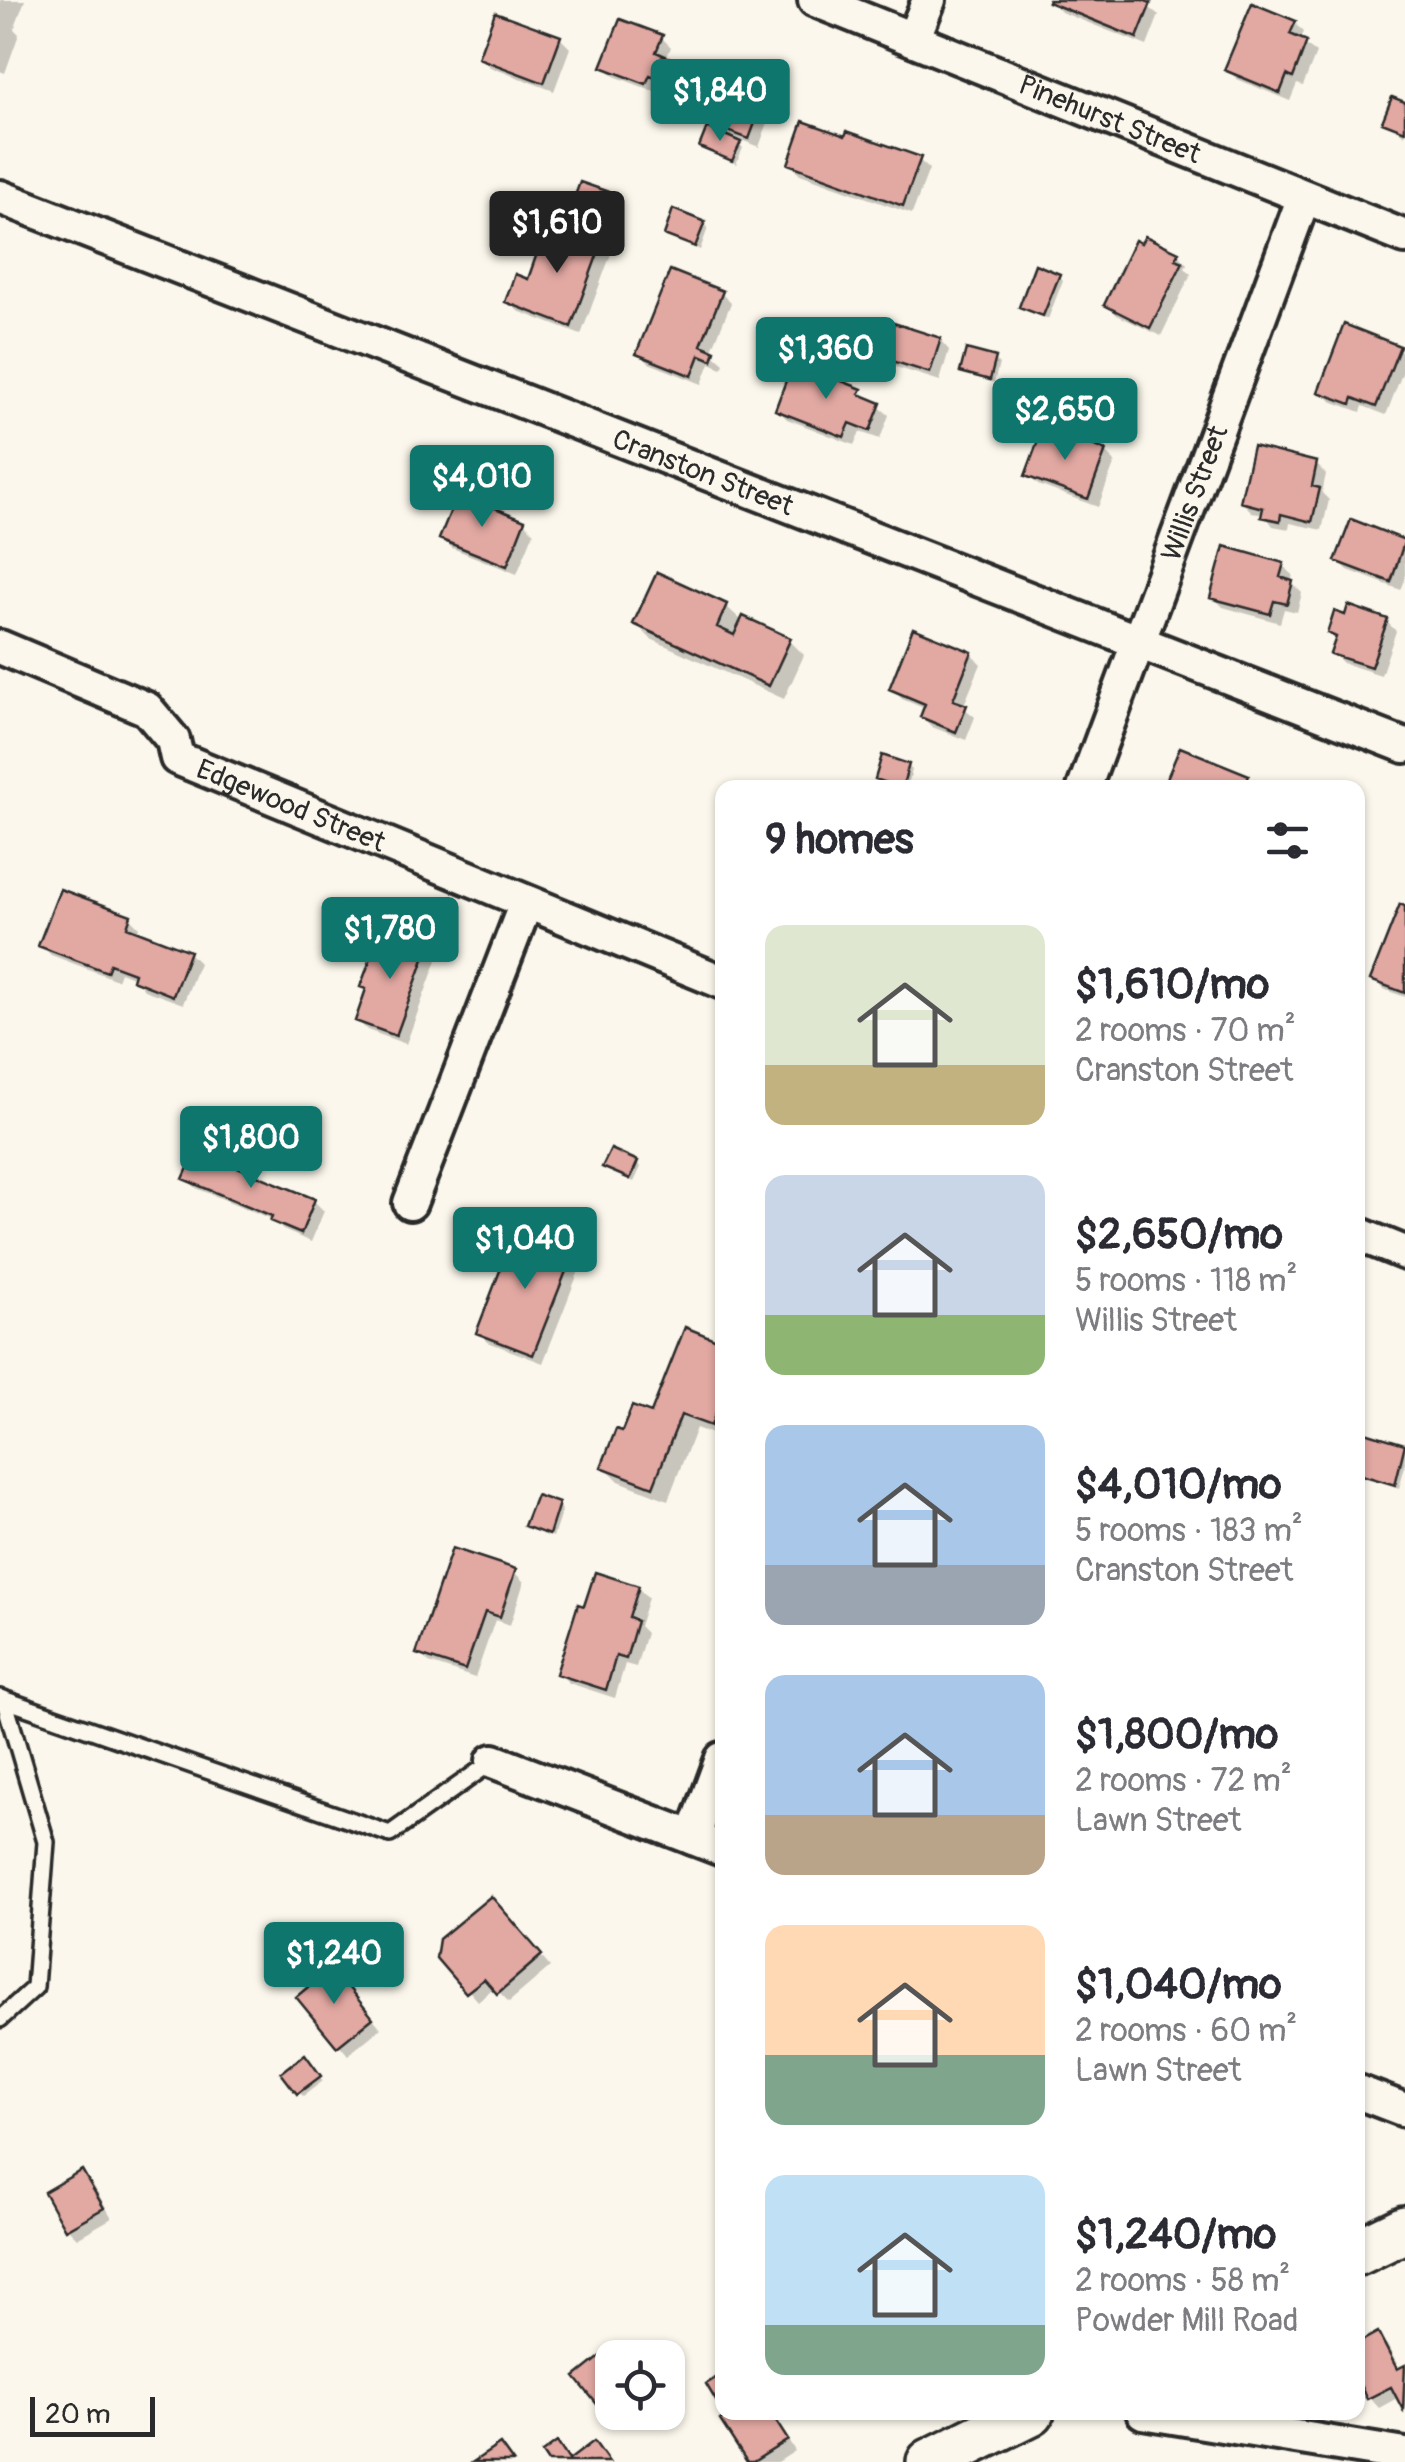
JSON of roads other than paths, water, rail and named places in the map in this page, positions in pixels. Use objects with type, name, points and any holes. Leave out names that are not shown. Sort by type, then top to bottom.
[{"type":"main road","points":[[1365,2249],[1405,2229]]},
{"type":"main road","points":[[930,2462],[1014,2420]]},
{"type":"street","name":"Pinehurst Street","points":[[815,0],[1405,237]]},
{"type":"street","points":[[913,39],[928,0]]},
{"type":"street","name":"Cranston Street","points":[[0,196],[1405,746]]},
{"type":"street","name":"Willis Street","points":[[1087,780],[1304,196]]},
{"type":"street","name":"Edgewood Street","points":[[0,646],[147,708],[174,740],[177,758],[715,979]]},
{"type":"street","points":[[410,1203],[526,902]]},
{"type":"street","points":[[1365,1237],[1405,1253]]},
{"type":"street","points":[[493,1761],[708,1844],[715,1802]]},
{"type":"street","points":[[1365,2095],[1405,2110]]},
{"type":"street","points":[[1192,2420],[1405,2455]]},
{"type":"lane","points":[[2,1699],[390,1834],[493,1761]]},
{"type":"lane","points":[[0,2019],[35,1988],[46,1842],[2,1699]]}]
